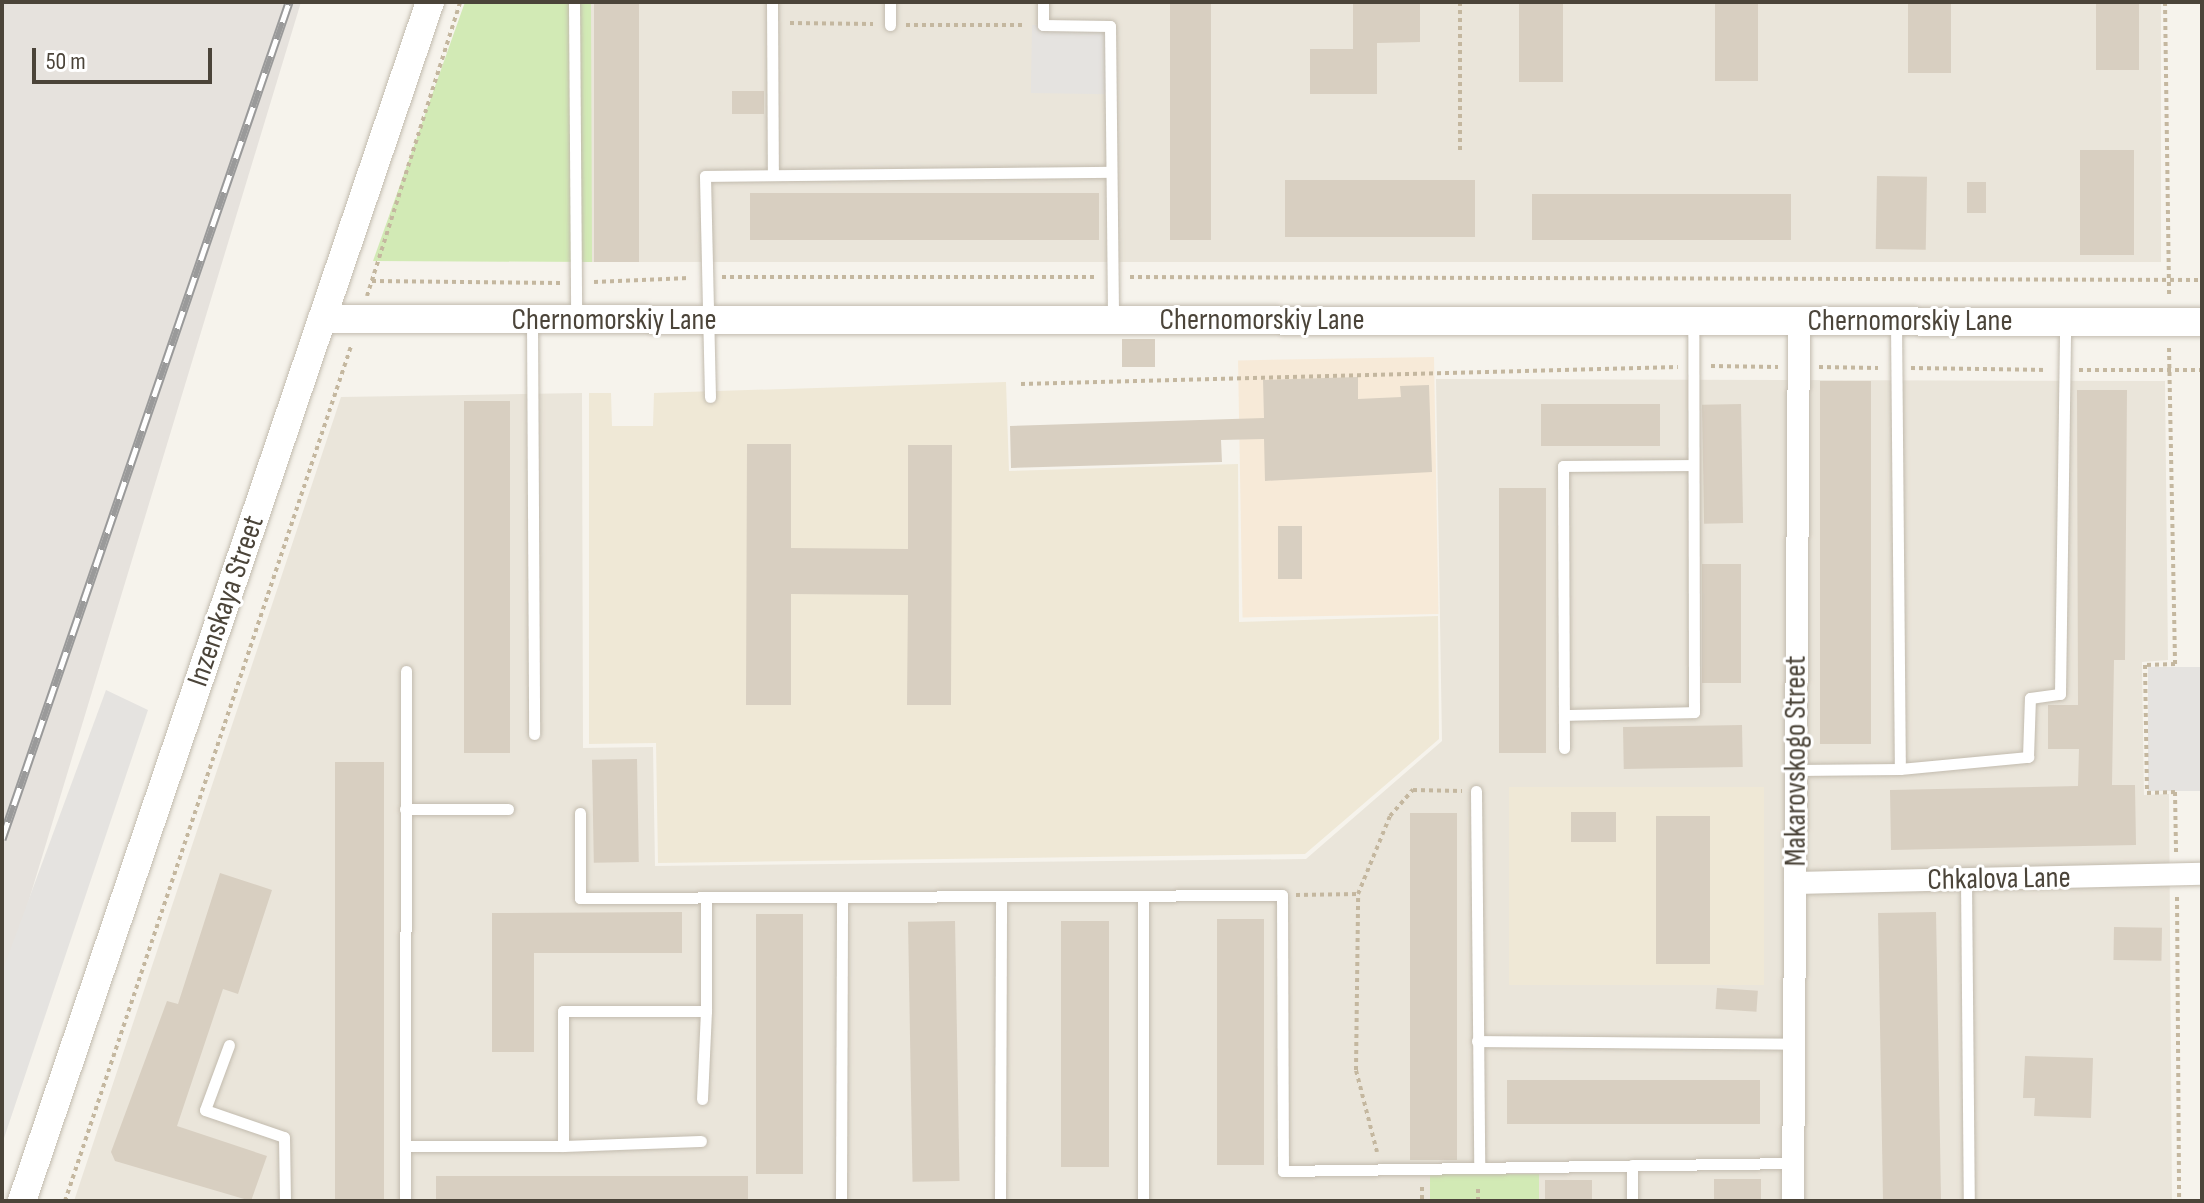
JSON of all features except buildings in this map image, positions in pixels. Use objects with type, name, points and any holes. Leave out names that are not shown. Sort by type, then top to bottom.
[{"type":"street","name":"Inzenskaya Street","points":[[22,1201],[430,2]]},
{"type":"street","name":"Chernomorskiy Lane","points":[[322,319],[2202,322]]},
{"type":"street","name":"Makarovskogo Street","points":[[1793,1201],[1799,322]]},
{"type":"street","name":"Chkalova Lane","points":[[1795,883],[2202,874]]},
{"type":"lane","points":[[574,2],[576,320]]},
{"type":"lane","points":[[772,2],[773,175]]},
{"type":"lane","points":[[890,2],[890,25]]},
{"type":"lane","points":[[1043,2],[1043,25],[1110,26],[1113,321]]},
{"type":"lane","points":[[710,397],[705,176],[1111,172]]},
{"type":"lane","points":[[532,319],[534,734]]},
{"type":"lane","points":[[1796,770],[1900,769],[2028,757],[2030,698],[2060,694],[2065,320]]},
{"type":"lane","points":[[1564,715],[1694,712],[1693,321]]},
{"type":"lane","points":[[1896,322],[1900,769]]},
{"type":"lane","points":[[1564,748],[1563,466],[1693,465]]},
{"type":"lane","points":[[405,1201],[406,671]]},
{"type":"lane","points":[[1476,791],[1479,1168]]},
{"type":"lane","points":[[405,809],[508,809]]},
{"type":"lane","points":[[580,813],[580,898],[1282,895],[1283,1171],[1793,1163]]},
{"type":"lane","points":[[1966,879],[1969,1201]]},
{"type":"lane","points":[[702,1099],[706,897]]},
{"type":"lane","points":[[841,1201],[842,897]]},
{"type":"lane","points":[[1000,1201],[1001,897]]},
{"type":"lane","points":[[1143,897],[1143,1201]]},
{"type":"lane","points":[[563,1146],[563,1011],[706,1011]]},
{"type":"lane","points":[[1477,1041],[1794,1044]]},
{"type":"lane","points":[[229,1045],[205,1110],[284,1137],[285,1201]]},
{"type":"lane","points":[[405,1146],[563,1146],[701,1141]]},
{"type":"lane","points":[[1632,1165],[1632,1201]]},
{"type":"path","points":[[65,1201],[372,281],[460,2]]},
{"type":"path","points":[[1460,2],[1460,150]]},
{"type":"path","points":[[2165,2],[2175,664],[2145,665],[2147,793],[2175,792],[2179,1201]]},
{"type":"path","points":[[372,281],[576,283],[708,277],[2202,280]]},
{"type":"path","points":[[1021,384],[1693,366],[2202,370]]},
{"type":"path","points":[[1381,1169],[1356,1070],[1358,894],[1390,816],[1413,790],[1476,791]]},
{"type":"path","points":[[1282,895],[1358,894]]},
{"type":"shaded area","points":[[2,2],[301,2],[2,989]]},
{"type":"shaded area","points":[[591,2],[2161,2],[2161,262],[591,262]]},
{"type":"shaded area","points":[[1032,25],[1110,26],[1109,94],[1031,93]]},
{"type":"shaded area","points":[[1434,357],[1438,614],[1243,617],[1238,360]]},
{"type":"shaded area","points":[[1436,379],[2165,381],[2168,660],[2142,662],[2144,795],[2169,794],[2172,1201],[74,1201],[341,397],[582,393],[583,748],[653,747],[655,866],[1306,859],[1442,741]]},
{"type":"shaded area","points":[[1006,382],[1009,471],[1238,464],[1239,622],[1438,616],[1439,739],[1305,854],[658,863],[656,743],[589,744],[589,393],[611,393],[612,426],[653,426],[654,393]]},
{"type":"shaded area","points":[[2148,667],[2202,667],[2202,791],[2148,791]]},
{"type":"shaded area","points":[[106,690],[148,710],[2,1144],[2,972]]},
{"type":"shaded area","points":[[1509,787],[1764,787],[1764,985],[1509,985]]},
{"type":"green space","points":[[465,2],[591,2],[592,262],[373,261]]},
{"type":"green space","points":[[1430,1174],[1539,1174],[1539,1201],[1430,1201]]},
{"type":"railway","points":[[2,839],[289,2]]}]
